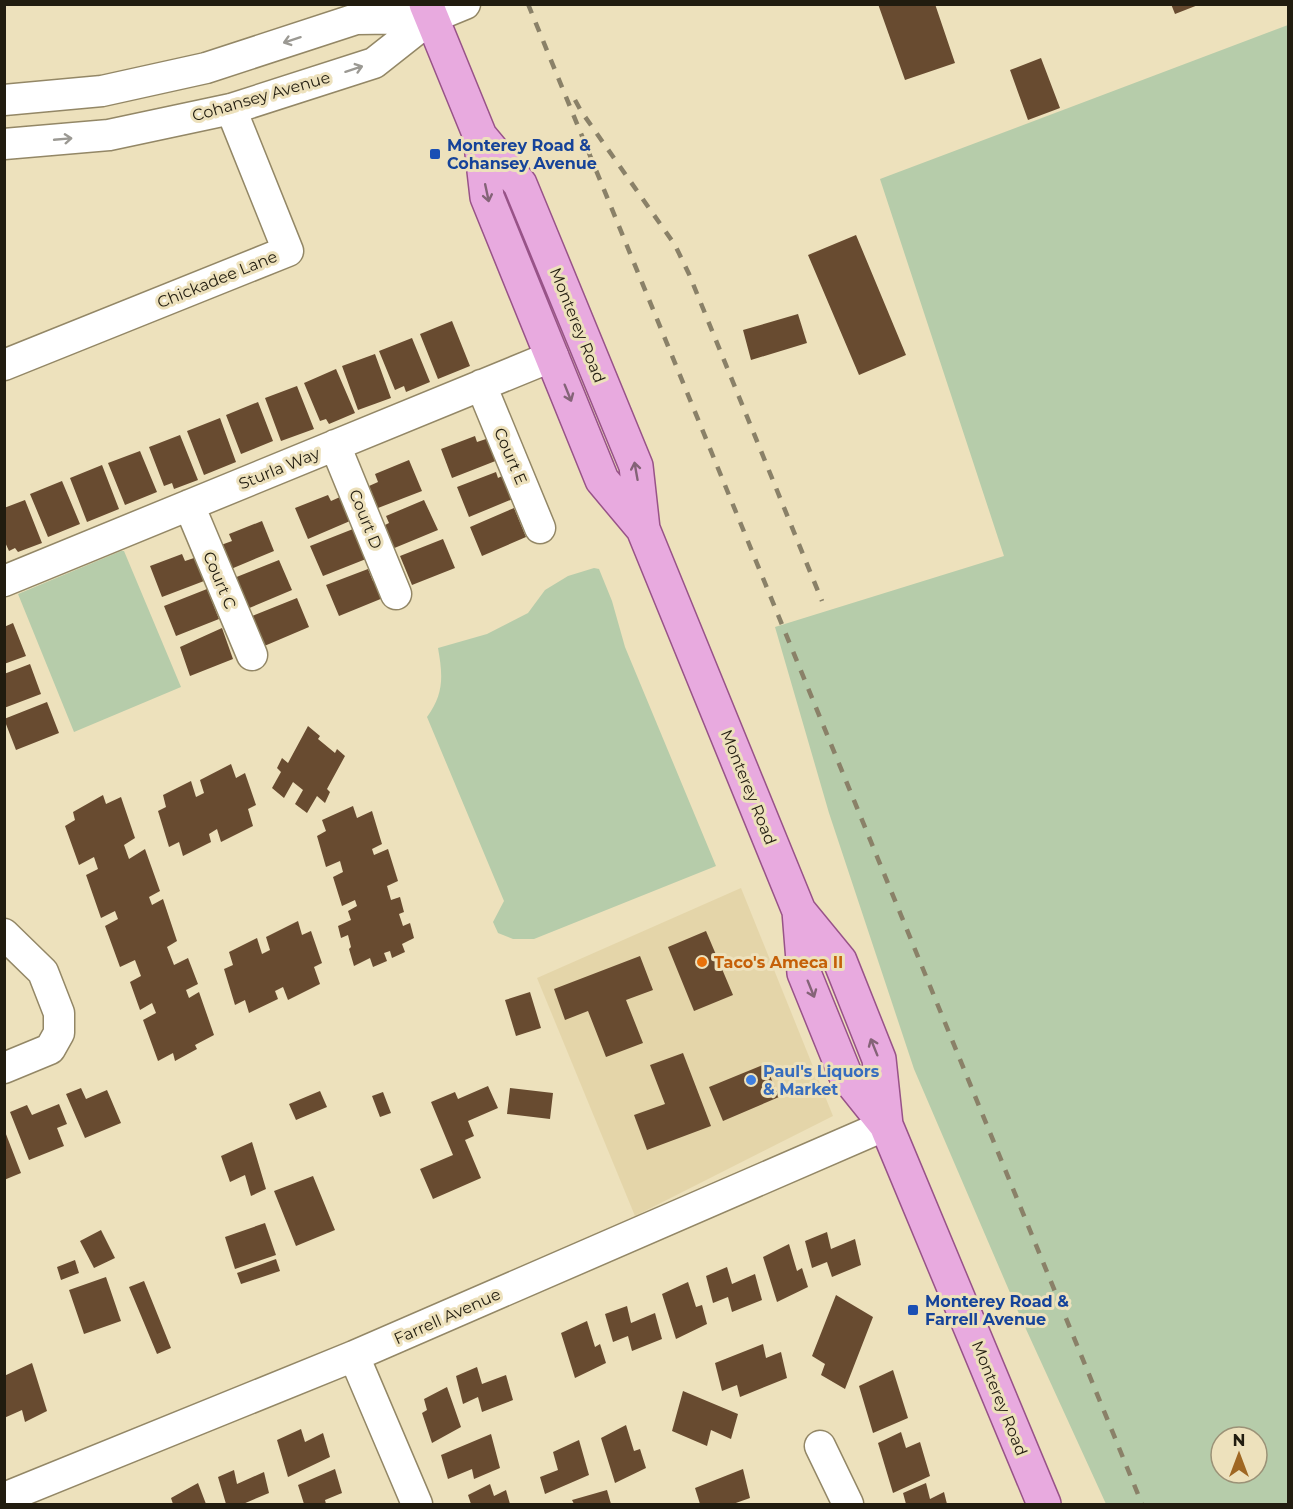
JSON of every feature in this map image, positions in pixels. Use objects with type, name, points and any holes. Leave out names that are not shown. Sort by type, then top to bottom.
[{"type":"main road","name":"Monterey Road","points":[[429,11],[480,136],[487,197],[603,480],[643,529]]},
{"type":"main road","name":"Monterey Road","points":[[480,136],[520,184],[546,247],[636,466],[643,529],[799,911],[840,962],[879,1059],[886,1125],[1044,1504]]},
{"type":"street","name":"Cohansey Avenue","points":[[4,100],[102,91],[226,61],[356,20],[465,4]]},
{"type":"street","name":"Cohansey Avenue","points":[[4,144],[109,135],[231,109],[374,63],[429,11]]},
{"type":"street","name":"Chickadee Lane","points":[[4,364],[288,251],[231,109]]},
{"type":"street","name":"Sturla Way","points":[[4,581],[553,356]]},
{"type":"street","name":"Court E","points":[[481,385],[540,528]]},
{"type":"street","name":"Court D","points":[[335,445],[396,594]]},
{"type":"street","name":"Court C","points":[[189,505],[252,655]]},
{"type":"street","points":[[4,934],[43,972],[59,1013],[59,1033],[50,1049],[4,1068]]},
{"type":"street","name":"Farrell Avenue","points":[[4,1498],[354,1356],[886,1125]]},
{"type":"street","points":[[354,1356],[417,1504]]},
{"type":"street","points":[[820,1446],[848,1504]]},
{"type":"shaded area","points":[[741,888],[833,1116],[635,1216],[537,978]]},
{"type":"green space","points":[[1288,25],[1288,1504],[1106,1504],[1020,1316],[914,1069],[829,813],[775,627],[1004,556],[880,179]]},
{"type":"green space","points":[[124,551],[181,687],[74,732],[18,594]]},
{"type":"green space","points":[[594,568],[599,569],[612,601],[625,647],[716,866],[534,939],[513,939],[498,933],[493,922],[504,901],[427,717],[437,700],[441,684],[438,648],[487,634],[528,613],[545,590],[568,576]]},
{"type":"building","points":[[878,4],[935,4],[955,63],[905,80]]},
{"type":"building","points":[[1171,4],[1198,4],[1198,5],[1175,14]]},
{"type":"building","points":[[1041,58],[1060,108],[1028,120],[1010,70]]},
{"type":"building","points":[[856,235],[906,355],[859,375],[808,255]]},
{"type":"building","points":[[798,314],[807,343],[751,360],[743,330]]},
{"type":"building","points":[[452,321],[470,366],[438,379],[420,334]]},
{"type":"building","points":[[412,338],[430,382],[406,392],[404,386],[395,390],[379,351]]},
{"type":"building","points":[[375,354],[391,398],[358,410],[342,366]]},
{"type":"building","points":[[336,369],[355,413],[329,424],[326,419],[320,421],[304,383]]},
{"type":"building","points":[[297,386],[314,429],[281,441],[265,398]]},
{"type":"building","points":[[258,402],[273,441],[241,454],[226,415]]},
{"type":"building","points":[[220,418],[236,462],[204,475],[187,431]]},
{"type":"building","points":[[180,435],[198,480],[174,489],[172,483],[164,486],[149,447]]},
{"type":"building","points":[[475,436],[477,442],[489,438],[498,460],[452,478],[441,449]]},
{"type":"building","points":[[140,451],[157,492],[125,505],[108,463]]},
{"type":"building","points":[[409,460],[422,491],[378,508],[369,486],[378,482],[375,474]]},
{"type":"building","points":[[102,465],[119,509],[87,522],[70,478]]},
{"type":"building","points":[[496,472],[498,478],[506,474],[515,498],[469,517],[457,487]]},
{"type":"building","points":[[62,481],[80,524],[48,537],[30,494]]},
{"type":"building","points":[[328,495],[331,501],[340,497],[350,521],[308,539],[295,508]]},
{"type":"building","points":[[25,500],[42,543],[18,552],[15,548],[9,551],[4,540],[4,508]]},
{"type":"building","points":[[424,500],[438,530],[392,549],[386,535],[388,534],[385,525],[389,523],[386,516]]},
{"type":"building","points":[[514,508],[526,537],[482,556],[470,527]]},
{"type":"building","points":[[262,521],[274,551],[231,569],[221,545],[232,541],[229,534]]},
{"type":"building","points":[[353,529],[366,559],[323,576],[310,546]]},
{"type":"building","points":[[443,539],[455,568],[412,585],[400,556]]},
{"type":"building","points":[[182,554],[185,561],[194,558],[204,581],[162,597],[150,566]]},
{"type":"building","points":[[279,560],[292,590],[247,609],[234,578]]},
{"type":"building","points":[[368,569],[373,581],[376,580],[383,598],[339,616],[326,585]]},
{"type":"building","points":[[207,589],[219,619],[176,636],[164,606]]},
{"type":"building","points":[[297,598],[309,627],[262,647],[252,616]]},
{"type":"building","points":[[13,623],[26,656],[4,664],[4,627]]},
{"type":"building","points":[[222,628],[233,659],[190,676],[180,647]]},
{"type":"building","points":[[30,664],[41,694],[4,708],[4,674]]},
{"type":"building","points":[[47,702],[59,733],[16,750],[4,719]]},
{"type":"building","points":[[308,726],[320,736],[318,739],[335,753],[337,749],[345,756],[327,789],[330,792],[325,803],[317,796],[307,813],[295,804],[303,790],[293,782],[284,798],[272,788],[281,772],[277,768],[282,758],[288,763]]},
{"type":"building","points":[[231,764],[236,778],[245,773],[256,805],[248,809],[253,826],[221,842],[217,829],[209,834],[211,842],[183,856],[179,842],[169,847],[158,811],[166,807],[163,795],[191,781],[196,797],[204,793],[200,780]]},
{"type":"building","points":[[103,795],[106,804],[121,797],[135,838],[124,845],[129,859],[145,849],[160,891],[149,897],[152,905],[163,899],[177,941],[167,947],[174,965],[188,958],[198,984],[186,990],[189,998],[199,992],[214,1035],[195,1045],[197,1049],[175,1061],[173,1053],[158,1061],[143,1020],[156,1013],[152,1003],[140,1010],[130,982],[141,976],[135,960],[120,967],[105,926],[118,919],[115,911],[101,918],[86,875],[98,869],[94,857],[79,865],[65,826],[75,820],[73,812]]},
{"type":"building","points":[[353,806],[357,818],[372,811],[382,844],[372,849],[374,855],[388,849],[398,881],[387,886],[391,900],[400,897],[404,912],[399,914],[403,926],[410,923],[414,938],[402,944],[405,952],[392,958],[390,951],[384,953],[387,961],[373,967],[370,958],[354,966],[348,935],[341,938],[338,926],[351,920],[348,911],[357,906],[355,900],[342,906],[333,877],[343,872],[340,861],[326,867],[317,836],[326,831],[322,820]]},
{"type":"building","points":[[298,921],[302,935],[311,931],[322,963],[314,967],[320,984],[288,1000],[283,987],[275,991],[278,999],[249,1013],[245,1000],[235,1005],[224,969],[233,965],[229,952],[257,938],[262,954],[270,950],[266,937]]},
{"type":"building","points":[[706,931],[733,995],[694,1011],[668,947]]},
{"type":"building","points":[[640,956],[653,990],[626,1000],[643,1043],[606,1057],[588,1011],[565,1020],[554,989]]},
{"type":"building","points":[[530,992],[541,1028],[516,1036],[505,1000]]},
{"type":"building","points":[[683,1053],[711,1126],[647,1150],[634,1115],[665,1104],[650,1065]]},
{"type":"building","points":[[765,1064],[779,1097],[723,1121],[709,1087]]},
{"type":"building","points":[[488,1086],[498,1108],[468,1121],[474,1136],[465,1140],[481,1178],[433,1199],[420,1169],[453,1155],[431,1102],[455,1092],[458,1099]]},
{"type":"building","points":[[81,1088],[86,1099],[107,1090],[121,1123],[85,1138],[66,1094]]},
{"type":"building","points":[[510,1088],[553,1093],[550,1119],[507,1114]]},
{"type":"building","points":[[320,1091],[327,1107],[296,1120],[289,1104]]},
{"type":"building","points":[[383,1092],[391,1113],[380,1117],[372,1096]]},
{"type":"building","points":[[59,1104],[67,1124],[57,1128],[64,1146],[29,1160],[10,1112],[27,1105],[32,1115]]},
{"type":"building","points":[[4,1129],[21,1173],[4,1180]]},
{"type":"building","points":[[252,1142],[266,1189],[251,1196],[245,1175],[230,1182],[221,1156]]},
{"type":"building","points":[[313,1176],[335,1230],[296,1246],[274,1191]]},
{"type":"building","points":[[265,1223],[276,1255],[235,1269],[225,1237]]},
{"type":"building","points":[[101,1230],[115,1258],[94,1268],[80,1241]]},
{"type":"building","points":[[827,1232],[831,1249],[855,1239],[861,1265],[832,1277],[827,1262],[812,1268],[805,1241]]},
{"type":"building","points":[[789,1244],[797,1271],[802,1268],[808,1287],[777,1302],[763,1257]]},
{"type":"building","points":[[276,1259],[280,1271],[241,1284],[237,1273]]},
{"type":"building","points":[[75,1260],[79,1273],[61,1280],[57,1267]]},
{"type":"building","points":[[727,1267],[732,1284],[755,1274],[762,1300],[732,1312],[728,1297],[713,1303],[706,1276]]},
{"type":"building","points":[[106,1277],[121,1321],[84,1334],[69,1290]]},
{"type":"building","points":[[144,1281],[171,1348],[157,1354],[129,1287]]},
{"type":"building","points":[[688,1282],[696,1307],[702,1305],[707,1324],[676,1339],[662,1294]]},
{"type":"building","points":[[836,1295],[873,1317],[845,1389],[821,1375],[825,1364],[812,1356]]},
{"type":"building","points":[[627,1306],[631,1323],[655,1313],[662,1339],[632,1351],[628,1336],[613,1342],[605,1314]]},
{"type":"building","points":[[587,1321],[595,1347],[600,1344],[606,1363],[575,1378],[561,1333]]},
{"type":"building","points":[[763,1344],[766,1358],[781,1352],[787,1378],[740,1397],[737,1385],[722,1391],[715,1363]]},
{"type":"building","points":[[32,1363],[47,1411],[25,1422],[22,1410],[4,1418],[4,1376]]},
{"type":"building","points":[[477,1367],[482,1384],[506,1375],[513,1400],[482,1412],[478,1397],[463,1404],[456,1376]]},
{"type":"building","points":[[893,1370],[908,1418],[873,1433],[859,1386]]},
{"type":"building","points":[[447,1387],[461,1427],[432,1443],[422,1413],[427,1410],[424,1399]]},
{"type":"building","points":[[683,1391],[738,1414],[731,1439],[711,1430],[707,1446],[672,1431]]},
{"type":"building","points":[[626,1425],[634,1451],[640,1449],[646,1468],[615,1483],[601,1438]]},
{"type":"building","points":[[301,1429],[305,1442],[323,1433],[330,1457],[288,1477],[277,1440]]},
{"type":"building","points":[[901,1432],[906,1448],[920,1442],[930,1476],[893,1493],[878,1443]]},
{"type":"building","points":[[491,1434],[500,1468],[474,1479],[472,1469],[448,1479],[441,1455]]},
{"type":"building","points":[[579,1440],[589,1475],[545,1494],[540,1477],[558,1470],[553,1452]]},
{"type":"building","points":[[335,1469],[342,1493],[325,1500],[326,1504],[304,1504],[298,1485]]},
{"type":"building","points":[[743,1469],[750,1498],[733,1504],[700,1504],[695,1488]]},
{"type":"building","points":[[234,1470],[237,1484],[264,1472],[269,1493],[243,1504],[226,1504],[218,1477]]},
{"type":"building","points":[[198,1483],[206,1504],[173,1504],[171,1498]]},
{"type":"building","points":[[926,1483],[930,1499],[944,1492],[947,1504],[906,1504],[903,1493]]},
{"type":"building","points":[[490,1484],[494,1496],[506,1490],[510,1504],[471,1504],[468,1495]]},
{"type":"building","points":[[607,1490],[611,1504],[574,1504],[572,1500]]},
{"type":"railway","points":[[528,4],[1142,1504]]},
{"type":"railway","points":[[575,100],[675,245],[689,274],[822,601]]},
{"type":"place","name":"Monterey Road & Cohansey Avenue","points":[[435,154]]},
{"type":"place","name":"Taco's Ameca II","points":[[702,962]]},
{"type":"place","name":"Paul's Liquors & Market","points":[[751,1080]]},
{"type":"place","name":"Monterey Road & Farrell Avenue","points":[[913,1310]]}]
